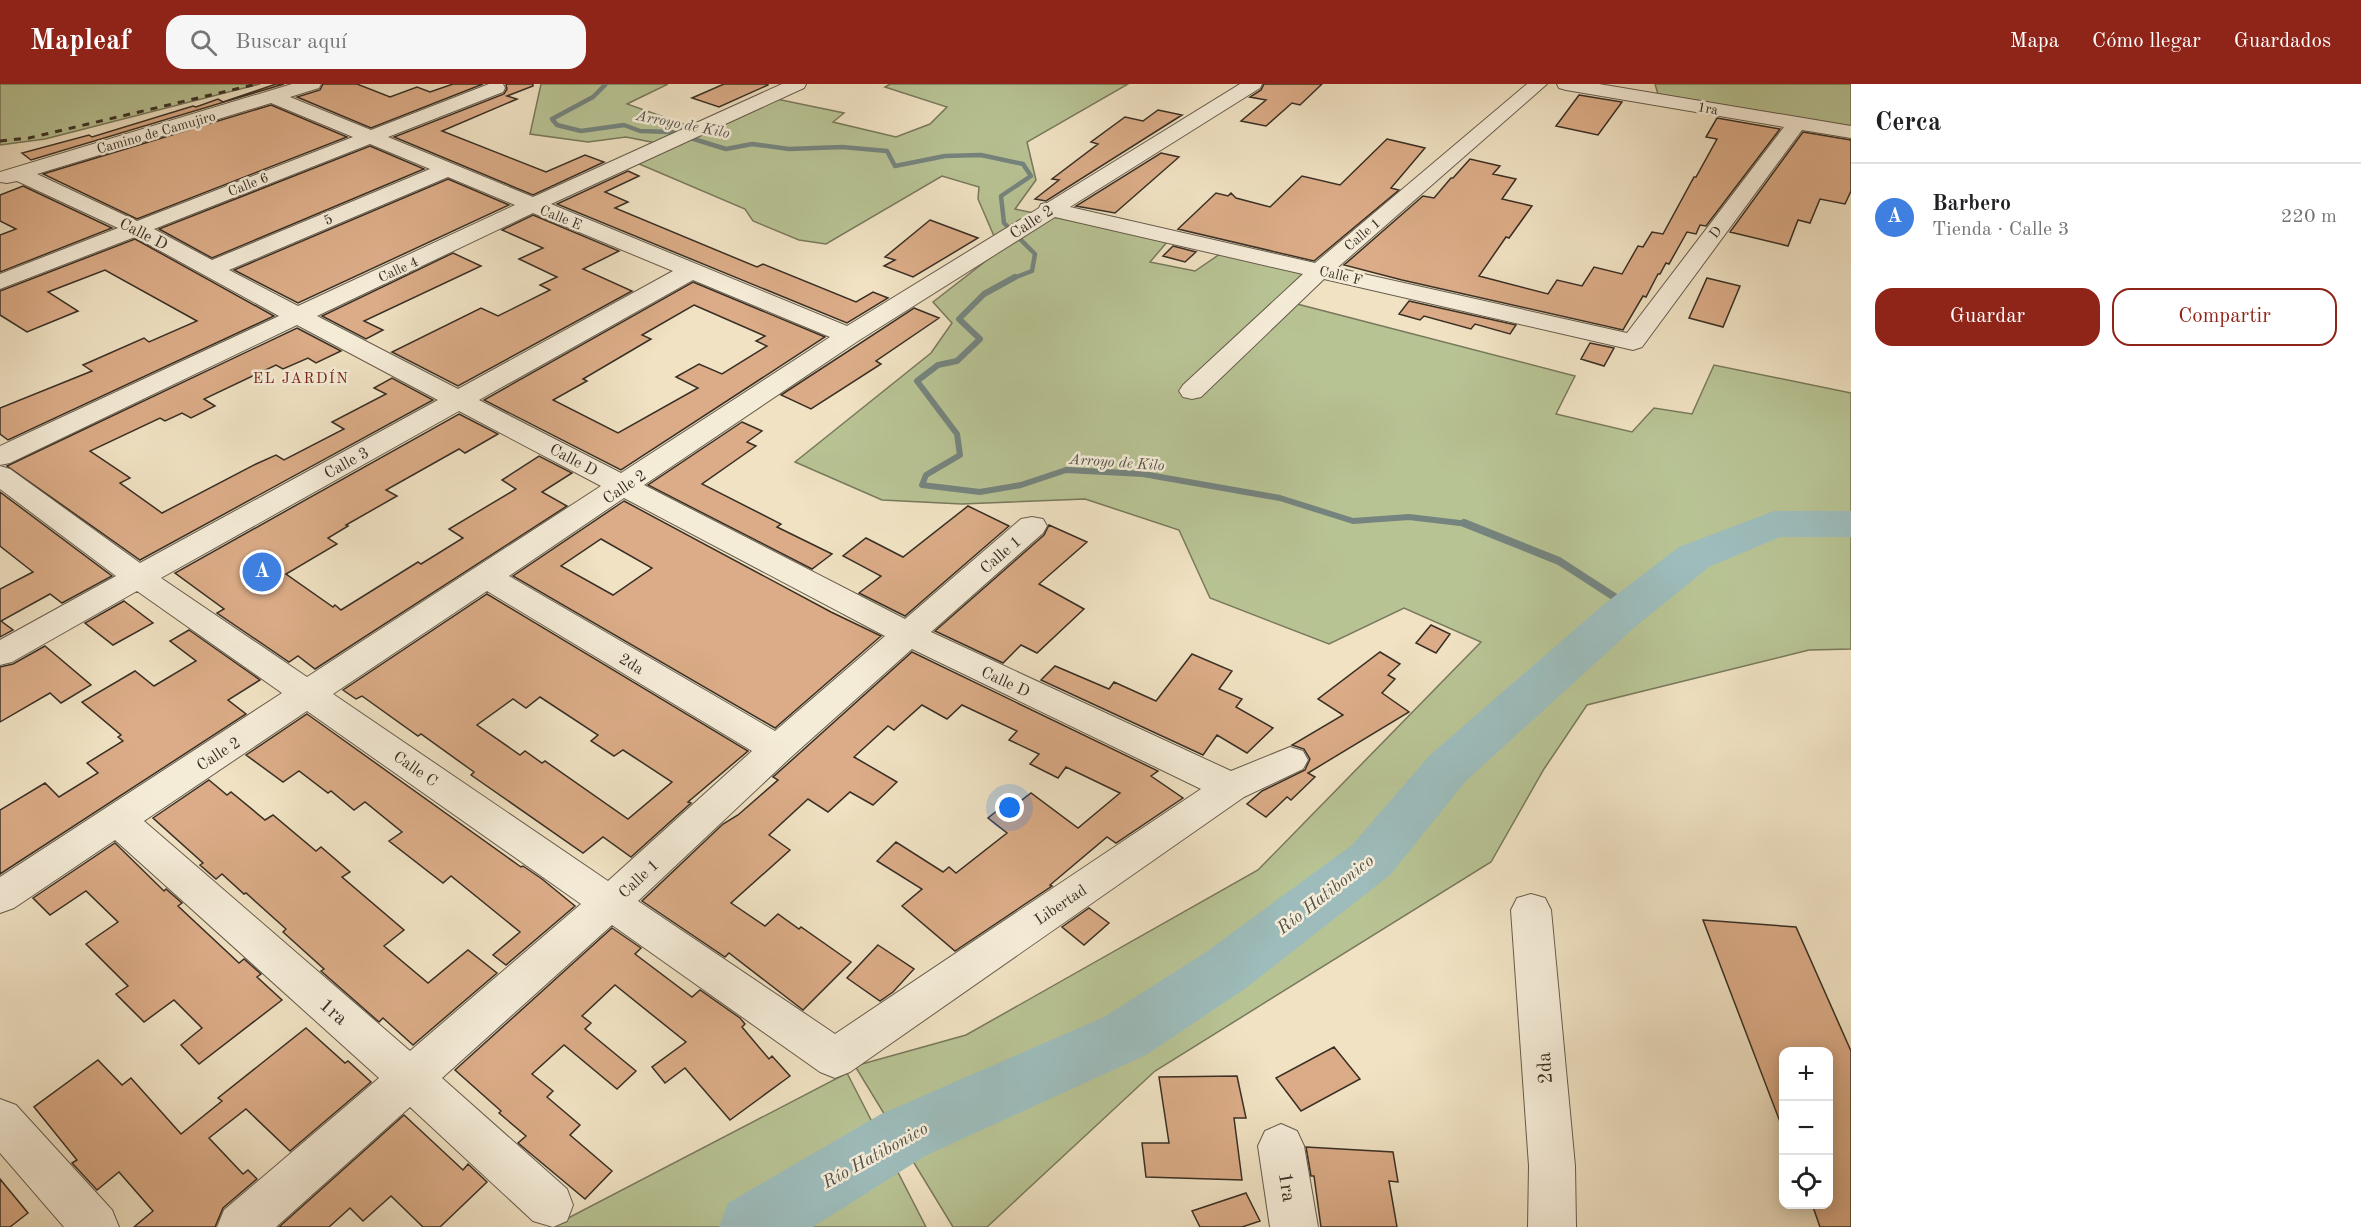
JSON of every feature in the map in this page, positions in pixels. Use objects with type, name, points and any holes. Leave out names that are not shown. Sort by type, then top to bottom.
[{"type":"street","name":"Camino de Camujiro","points":[[8,176],[312,84]]},
{"type":"street","name":"Calle 4","points":[[0,457],[532,205],[797,84]]},
{"type":"street","name":"Calle 2","points":[[0,897],[849,336],[1049,209],[1253,84]]},
{"type":"street","name":"Calle 1","points":[[1192,391],[1319,271],[1538,84]]},
{"type":"street","name":"1ra","points":[[1566,84],[1851,132]]},
{"type":"street","name":"Calle 6","points":[[0,282],[496,88]]},
{"type":"street","name":"Calle E","points":[[274,97],[849,336]]},
{"type":"street","name":"D","points":[[1633,342],[1797,123]]},
{"type":"street","name":"5","points":[[211,269],[446,170]]},
{"type":"street","name":"Calle D","points":[[8,176],[135,228],[298,316],[908,634],[1231,787]]},
{"type":"street","name":"Calle F","points":[[1049,209],[1633,342]]},
{"type":"street","name":"Calle 3","points":[[0,654],[692,271]]},
{"type":"street","name":"Calle C","points":[[0,475],[138,577],[835,1058]]},
{"type":"street","name":"Calle 1","points":[[241,1227],[610,903],[777,749],[1032,526]]},
{"type":"street","name":"2da","points":[[487,577],[777,749]]},
{"type":"street","name":"Libertad","points":[[835,1058],[1231,787],[1290,760]]},
{"type":"street","name":"1ra","points":[[116,819],[410,1077],[549,1205]]},
{"type":"street","name":"2da","points":[[1531,910],[1552,1166],[1552,1227]]},
{"type":"street","points":[[0,1120],[95,1227]]},
{"type":"street","name":"1ra","points":[[1281,1146],[1294,1227]]},
{"type":"green space","points":[[0,84],[260,84],[45,139],[0,145]]},
{"type":"green space","points":[[541,84],[668,84],[627,104],[692,127],[767,97],[844,113],[833,122],[896,137],[930,124],[947,107],[885,87],[890,84],[1128,84],[1027,142],[1036,180],[1015,209],[1168,241],[1150,262],[1195,271],[1220,254],[1304,272],[1278,299],[1575,376],[1556,414],[1632,432],[1654,408],[1692,414],[1714,365],[1851,393],[1851,649],[1809,650],[1587,705],[1544,769],[1491,862],[1155,1071],[987,1227],[953,1227],[855,1066],[966,1035],[1258,870],[1481,642],[1404,608],[1329,644],[1210,598],[1179,530],[1085,499],[962,504],[882,500],[795,462],[931,353],[952,323],[933,302],[1000,250],[978,199],[979,187],[942,176],[826,244],[799,240],[753,221],[745,209],[630,160],[656,143],[626,137],[588,142],[530,134]]},
{"type":"green space","points":[[1655,84],[1851,84],[1851,126],[1658,94]]},
{"type":"green space","points":[[847,1073],[926,1227],[551,1227]]},
{"type":"building","points":[[276,84],[284,84],[31,160],[22,153],[89,135],[92,137],[218,99],[223,102]]},
{"type":"building","points":[[323,84],[357,84],[390,97],[417,87],[430,92],[453,84],[483,84],[371,128],[297,97],[320,90]]},
{"type":"building","points":[[506,84],[533,84],[533,86],[507,96],[517,99],[442,131],[546,172],[585,155],[604,162],[533,195],[394,137],[504,94],[507,89]]},
{"type":"building","points":[[724,84],[768,85],[719,107],[692,98]]},
{"type":"building","points":[[1264,84],[1322,84],[1300,105],[1292,103],[1266,126],[1241,121],[1266,100],[1250,97],[1261,90]]},
{"type":"building","points":[[1579,95],[1622,102],[1598,135],[1556,126]]},
{"type":"building","points":[[271,105],[347,137],[137,219],[43,174]]},
{"type":"building","points":[[1158,110],[1182,115],[1046,201],[1035,199],[1059,180],[1052,179],[1098,144],[1091,142],[1125,117],[1143,121]]},
{"type":"building","points":[[1717,118],[1780,129],[1706,226],[1700,225],[1696,234],[1687,232],[1669,264],[1666,263],[1658,274],[1646,297],[1643,296],[1623,330],[1344,265],[1423,196],[1434,198],[1470,159],[1500,166],[1493,174],[1516,179],[1502,199],[1532,206],[1509,238],[1506,237],[1479,276],[1548,294],[1557,280],[1582,286],[1594,267],[1622,274],[1638,246],[1643,247],[1652,232],[1663,234],[1717,139],[1706,137]]},
{"type":"building","points":[[1803,132],[1851,140],[1851,191],[1845,204],[1820,199],[1810,223],[1798,220],[1788,246],[1730,232]]},
{"type":"building","points":[[1387,139],[1425,148],[1391,188],[1399,190],[1314,261],[1178,229],[1216,193],[1228,196],[1231,193],[1236,198],[1270,207],[1302,176],[1340,185]]},
{"type":"building","points":[[370,146],[424,169],[212,258],[159,229]]},
{"type":"building","points":[[1161,153],[1179,157],[1115,213],[1076,206]]},
{"type":"building","points":[[628,171],[639,176],[605,192],[628,202],[615,208],[757,267],[763,264],[856,302],[873,292],[888,298],[847,323],[557,204]]},
{"type":"building","points":[[448,179],[509,205],[298,303],[234,270]]},
{"type":"building","points":[[23,186],[112,228],[0,272],[0,235],[16,229],[0,221],[0,195]]},
{"type":"building","points":[[533,215],[619,251],[583,269],[632,291],[458,386],[392,352],[481,308],[498,316],[550,290],[540,285],[557,277],[519,259],[543,248],[502,230]]},
{"type":"building","points":[[930,220],[978,238],[913,277],[884,266],[895,260],[885,257]]},
{"type":"building","points":[[135,239],[274,316],[8,440],[0,434],[0,408],[92,371],[83,365],[144,338],[149,342],[197,321],[105,270],[48,292],[78,311],[27,332],[0,315],[0,291]]},
{"type":"building","points":[[1173,246],[1196,252],[1185,262],[1163,256]]},
{"type":"building","points":[[453,253],[481,266],[364,321],[383,330],[366,339],[322,316]]},
{"type":"building","points":[[1707,278],[1740,286],[1723,327],[1689,318]]},
{"type":"building","points":[[693,282],[825,337],[621,470],[484,400]],"holes":[[[694,305],[765,336],[756,341],[767,346],[722,374],[699,364],[676,377],[698,388],[618,433],[553,400],[587,381],[583,379],[651,339],[642,335]]]},
{"type":"building","points":[[1409,301],[1516,325],[1510,334],[1475,324],[1471,329],[1424,316],[1420,320],[1399,314]]},
{"type":"building","points":[[914,308],[939,318],[876,361],[881,364],[811,409],[781,395]]},
{"type":"building","points":[[297,328],[341,351],[316,363],[308,358],[283,369],[276,365],[204,399],[215,406],[191,418],[182,413],[165,421],[160,418],[90,451],[130,478],[120,483],[162,513],[256,464],[276,455],[284,460],[344,429],[332,422],[386,394],[374,388],[392,378],[433,400],[140,560],[7,466]]},
{"type":"building","points":[[1590,343],[1614,348],[1604,366],[1581,359]]},
{"type":"building","points":[[459,414],[498,434],[465,453],[459,449],[386,490],[397,496],[346,525],[348,526],[328,538],[337,544],[286,574],[333,607],[335,605],[341,610],[418,562],[421,564],[463,538],[449,529],[516,489],[502,480],[539,456],[572,473],[542,492],[567,506],[315,669],[298,656],[289,662],[217,613],[224,609],[175,573]]},
{"type":"building","points":[[742,422],[762,431],[747,442],[756,446],[702,484],[781,524],[777,527],[832,554],[812,569],[648,485]]},
{"type":"building","points":[[0,492],[112,576],[62,603],[50,594],[1,621],[13,630],[0,637],[0,589],[33,572],[0,546]]},
{"type":"building","points":[[624,501],[831,612],[881,636],[775,728],[513,576]],"holes":[[[601,539],[652,568],[613,595],[561,566]]]},
{"type":"building","points":[[968,506],[1009,526],[905,616],[859,593],[881,576],[843,556],[866,538],[903,557]]},
{"type":"building","points":[[1049,525],[1087,542],[1039,584],[1084,609],[1037,653],[1021,645],[1003,663],[935,631],[1044,535]]},
{"type":"building","points":[[487,594],[748,751],[688,802],[691,803],[631,857],[603,837],[583,853],[471,775],[474,772],[421,734],[418,736],[362,696],[356,699],[343,690]],"holes":[[[540,697],[598,735],[591,741],[614,756],[623,750],[672,782],[628,819],[545,761],[542,763],[525,751],[520,755],[477,725],[513,699],[526,708]]]},
{"type":"building","points":[[124,601],[153,623],[113,645],[85,623]]},
{"type":"building","points":[[1431,625],[1450,634],[1436,653],[1416,643]]},
{"type":"building","points":[[189,630],[260,680],[228,700],[246,714],[0,874],[0,810],[45,783],[59,797],[98,773],[87,763],[123,741],[118,737],[121,735],[82,702],[135,671],[154,686],[196,661],[170,641]]},
{"type":"building","points":[[45,646],[91,685],[61,703],[50,693],[0,722],[0,667],[13,664]]},
{"type":"building","points":[[912,652],[1158,771],[1151,776],[1183,798],[1116,843],[1107,837],[1050,885],[1052,886],[955,951],[902,906],[922,889],[877,861],[896,842],[943,872],[949,867],[956,873],[1007,833],[988,818],[1008,802],[1014,806],[1031,793],[1078,828],[1120,793],[1066,767],[1058,778],[1030,764],[1039,754],[1009,740],[1017,731],[962,705],[947,719],[922,705],[894,730],[888,726],[854,757],[897,782],[873,805],[850,792],[828,812],[808,799],[769,835],[790,850],[731,903],[765,926],[778,914],[851,962],[803,1010],[729,953],[725,957],[642,901],[723,824],[738,815],[778,780],[773,777]]},
{"type":"building","points":[[1380,652],[1400,664],[1388,675],[1395,679],[1382,693],[1409,712],[1308,773],[1315,777],[1291,800],[1287,797],[1266,817],[1247,804],[1262,791],[1305,770],[1310,759],[1304,749],[1292,745],[1343,715],[1318,699]]},
{"type":"building","points":[[1192,654],[1232,671],[1219,689],[1242,699],[1236,707],[1273,728],[1247,753],[1217,735],[1203,755],[1041,680],[1055,666],[1109,689],[1114,682],[1156,701]]},
{"type":"building","points":[[307,714],[521,867],[523,866],[542,879],[575,906],[506,965],[493,955],[520,932],[451,876],[443,883],[389,841],[402,832],[365,802],[354,810],[331,791],[328,793],[299,771],[283,782],[246,755]]},
{"type":"building","points":[[209,780],[227,795],[231,792],[265,820],[273,815],[316,851],[321,847],[350,872],[342,877],[404,930],[384,946],[428,983],[468,950],[497,973],[413,1045],[383,1018],[379,1022],[321,971],[324,969],[283,932],[286,929],[222,874],[216,879],[200,865],[203,863],[153,818]]},
{"type":"building","points":[[115,843],[164,891],[166,889],[182,903],[178,906],[239,963],[244,959],[261,974],[257,977],[282,1000],[199,1064],[181,1045],[202,1028],[174,1000],[144,1022],[116,994],[128,986],[86,944],[118,922],[86,891],[50,915],[33,898]]},
{"type":"building","points":[[1089,908],[1109,923],[1084,945],[1062,927]]},
{"type":"building","points":[[1703,920],[1796,927],[1851,1051],[1851,1227],[1820,1227],[1814,1209],[1833,1209],[1833,1047],[1779,1047],[1779,1119]]},
{"type":"building","points":[[612,928],[641,948],[635,954],[692,997],[700,990],[740,1018],[745,1024],[742,1027],[769,1059],[772,1056],[790,1076],[730,1120],[685,1068],[665,1083],[652,1067],[686,1042],[615,985],[582,1016],[591,1023],[585,1029],[636,1071],[617,1089],[564,1045],[532,1074],[553,1091],[547,1097],[580,1125],[570,1135],[612,1171],[585,1199],[518,1143],[526,1136],[455,1070]]},
{"type":"building","points":[[878,945],[914,969],[893,992],[880,1001],[847,978]]},
{"type":"building","points":[[306,1028],[345,1063],[348,1061],[371,1082],[290,1151],[246,1109],[209,1138],[243,1174],[248,1170],[257,1179],[223,1208],[215,1227],[134,1227],[153,1211],[119,1172],[97,1190],[72,1163],[77,1160],[34,1107],[98,1060],[122,1085],[131,1078],[181,1134],[222,1101],[218,1098]]},
{"type":"building","points":[[1334,1047],[1360,1079],[1301,1111],[1276,1078]]},
{"type":"building","points":[[1237,1076],[1246,1118],[1234,1118],[1242,1180],[1146,1177],[1142,1143],[1169,1143],[1159,1077]]},
{"type":"building","points":[[404,1115],[463,1170],[468,1164],[487,1182],[440,1227],[423,1227],[391,1196],[363,1221],[350,1208],[329,1227],[279,1227]]},
{"type":"building","points":[[1306,1147],[1393,1152],[1398,1182],[1389,1181],[1397,1227],[1321,1227],[1314,1176],[1311,1176]]},
{"type":"building","points":[[0,1179],[28,1213],[10,1227],[0,1227]]},
{"type":"building","points":[[1246,1193],[1260,1221],[1242,1227],[1200,1227],[1192,1211]]},
{"type":"waterway","name":"Arroyo de Kilo","points":[[606,84],[593,97],[552,119],[557,125],[581,131],[624,125],[640,131],[671,132],[726,149],[752,144],[789,149],[842,147],[887,151],[895,166],[945,156],[981,155],[1023,164],[1031,176],[1001,196],[1004,223],[1035,254],[1032,271],[1012,279]]},
{"type":"waterway","name":"Arroyo de Kilo","points":[[1012,279],[984,294],[959,319],[980,339],[957,361],[938,365],[917,381],[957,434],[960,455],[926,475],[922,485],[980,492],[1021,485],[1066,470],[1143,474],[1280,498],[1353,521],[1409,517],[1466,524]]},
{"type":"waterway","name":"Arroyo de Kilo","points":[[1466,524],[1559,561],[1630,607]]},
{"type":"waterway","name":"Río Hatibonico","points":[[752,1227],[903,1135],[1125,1036],[1226,970],[1371,860],[1448,768],[1619,616],[1694,557],[1774,524],[1851,524]]},
{"type":"railway","points":[[0,141],[29,138],[257,84]]},
{"type":"place","name":"Barbero","points":[[262,572]]},
{"type":"district","name":"EL JARDÍN","points":[[301,378]]}]
